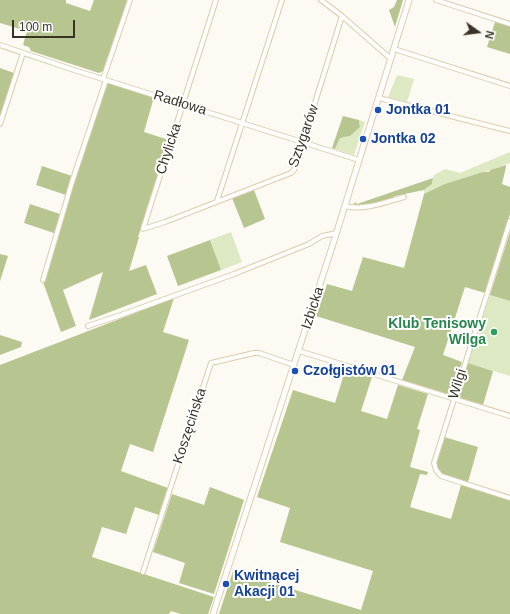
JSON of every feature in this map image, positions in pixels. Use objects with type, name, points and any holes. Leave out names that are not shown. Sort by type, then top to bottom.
[{"type":"street","points":[[43,280],[104,79],[130,0]]},
{"type":"street","name":"Chylicka","points":[[143,229],[216,0]]},
{"type":"street","points":[[217,201],[282,0]]},
{"type":"street","points":[[321,0],[342,16],[391,59]]},
{"type":"street","name":"Izbicka","points":[[213,614],[337,233],[409,0]]},
{"type":"street","points":[[436,0],[510,24]]},
{"type":"street","name":"Sztygarów","points":[[143,229],[165,222],[291,173],[294,170],[342,16]]},
{"type":"street","name":"Radłowa","points":[[0,46],[360,160]]},
{"type":"street","points":[[394,49],[510,86]]},
{"type":"street","points":[[0,124],[23,53]]},
{"type":"street","points":[[379,98],[510,131]]},
{"type":"street","points":[[345,206],[364,207],[404,198]]},
{"type":"street","name":"Wilgi","points":[[510,221],[453,398],[434,463],[436,470],[443,476],[510,498]]},
{"type":"street","points":[[88,326],[234,274],[309,244],[322,236],[337,233]]},
{"type":"street","points":[[299,351],[510,416]]},
{"type":"street","name":"Koszęcińska","points":[[144,572],[211,363],[259,353],[294,365]]},
{"type":"green space","points":[[0,0],[66,0],[66,3],[90,11],[94,0],[128,0],[109,58],[107,58],[103,71],[99,73],[31,51],[29,47],[23,45],[27,31],[0,23]]},
{"type":"green space","points":[[397,0],[403,0],[395,27],[389,10],[394,7]]},
{"type":"green space","points":[[495,22],[510,26],[510,54],[487,47]]},
{"type":"green space","points":[[0,68],[14,73],[0,117]]},
{"type":"green space","points":[[397,75],[414,79],[407,102],[388,97]]},
{"type":"green space","points":[[109,83],[154,97],[144,132],[169,140],[138,237],[129,271],[146,265],[157,294],[89,320],[103,272],[63,290],[76,326],[61,332],[43,282],[68,198],[105,85]]},
{"type":"green space","points":[[343,116],[359,120],[360,127],[350,136],[340,138],[335,149],[332,148]]},
{"type":"green space","points":[[359,120],[365,122],[354,155],[335,149],[340,138],[350,136],[360,127]]},
{"type":"green space","points":[[510,152],[510,163],[424,194],[424,190],[432,184],[434,175],[445,169],[460,173]]},
{"type":"green space","points":[[506,165],[502,184],[510,187],[510,214],[485,293],[465,287],[443,355],[462,362],[451,395],[402,380],[415,347],[316,316],[327,284],[352,291],[363,257],[404,268],[424,194],[445,184],[483,172],[489,172],[490,170]]},
{"type":"green space","points":[[42,166],[72,176],[66,195],[36,185]]},
{"type":"green space","points":[[433,178],[432,184],[424,190],[395,196],[388,200],[353,206],[355,202],[357,204]]},
{"type":"green space","points":[[254,190],[265,219],[244,228],[232,198]]},
{"type":"green space","points":[[30,204],[60,214],[54,233],[24,223]]},
{"type":"green space","points":[[231,232],[242,262],[221,270],[210,240]]},
{"type":"green space","points":[[510,232],[510,301],[490,295]]},
{"type":"green space","points":[[210,240],[221,270],[178,286],[167,256]]},
{"type":"green space","points":[[0,254],[8,256],[0,281]]},
{"type":"green space","name":"Klub Tenisowy Wilga","points":[[490,295],[510,301],[510,376],[468,363]]},
{"type":"green space","points":[[174,298],[163,332],[189,340],[153,452],[130,444],[121,471],[168,488],[159,515],[135,507],[126,534],[102,527],[92,557],[214,597],[208,614],[181,614],[171,611],[169,614],[0,614],[0,365]]},
{"type":"green space","points":[[0,335],[22,342],[21,347],[0,355]]},
{"type":"green space","points":[[468,363],[493,371],[483,405],[457,397]]},
{"type":"green space","points":[[346,368],[372,377],[361,411],[387,419],[398,385],[428,394],[417,429],[420,430],[410,467],[428,472],[427,475],[420,474],[410,507],[451,519],[461,485],[510,500],[510,614],[219,614],[233,571],[361,610],[373,571],[280,542],[290,508],[257,497],[293,390],[335,403]]},
{"type":"green space","points":[[444,437],[478,447],[468,482],[440,473],[437,460]]},
{"type":"green space","points":[[210,487],[244,500],[214,594],[179,583],[185,563],[153,552],[172,494],[204,505]]},
{"type":"place","name":"Jontka 01","points":[[378,110]]},
{"type":"place","name":"Jontka 02","points":[[363,139]]},
{"type":"place","name":"Klub Tenisowy Wilga","points":[[494,332]]},
{"type":"place","name":"Czołgistów 01","points":[[295,371]]},
{"type":"place","name":"Kwitnącej Akacji 01","points":[[226,584]]}]
